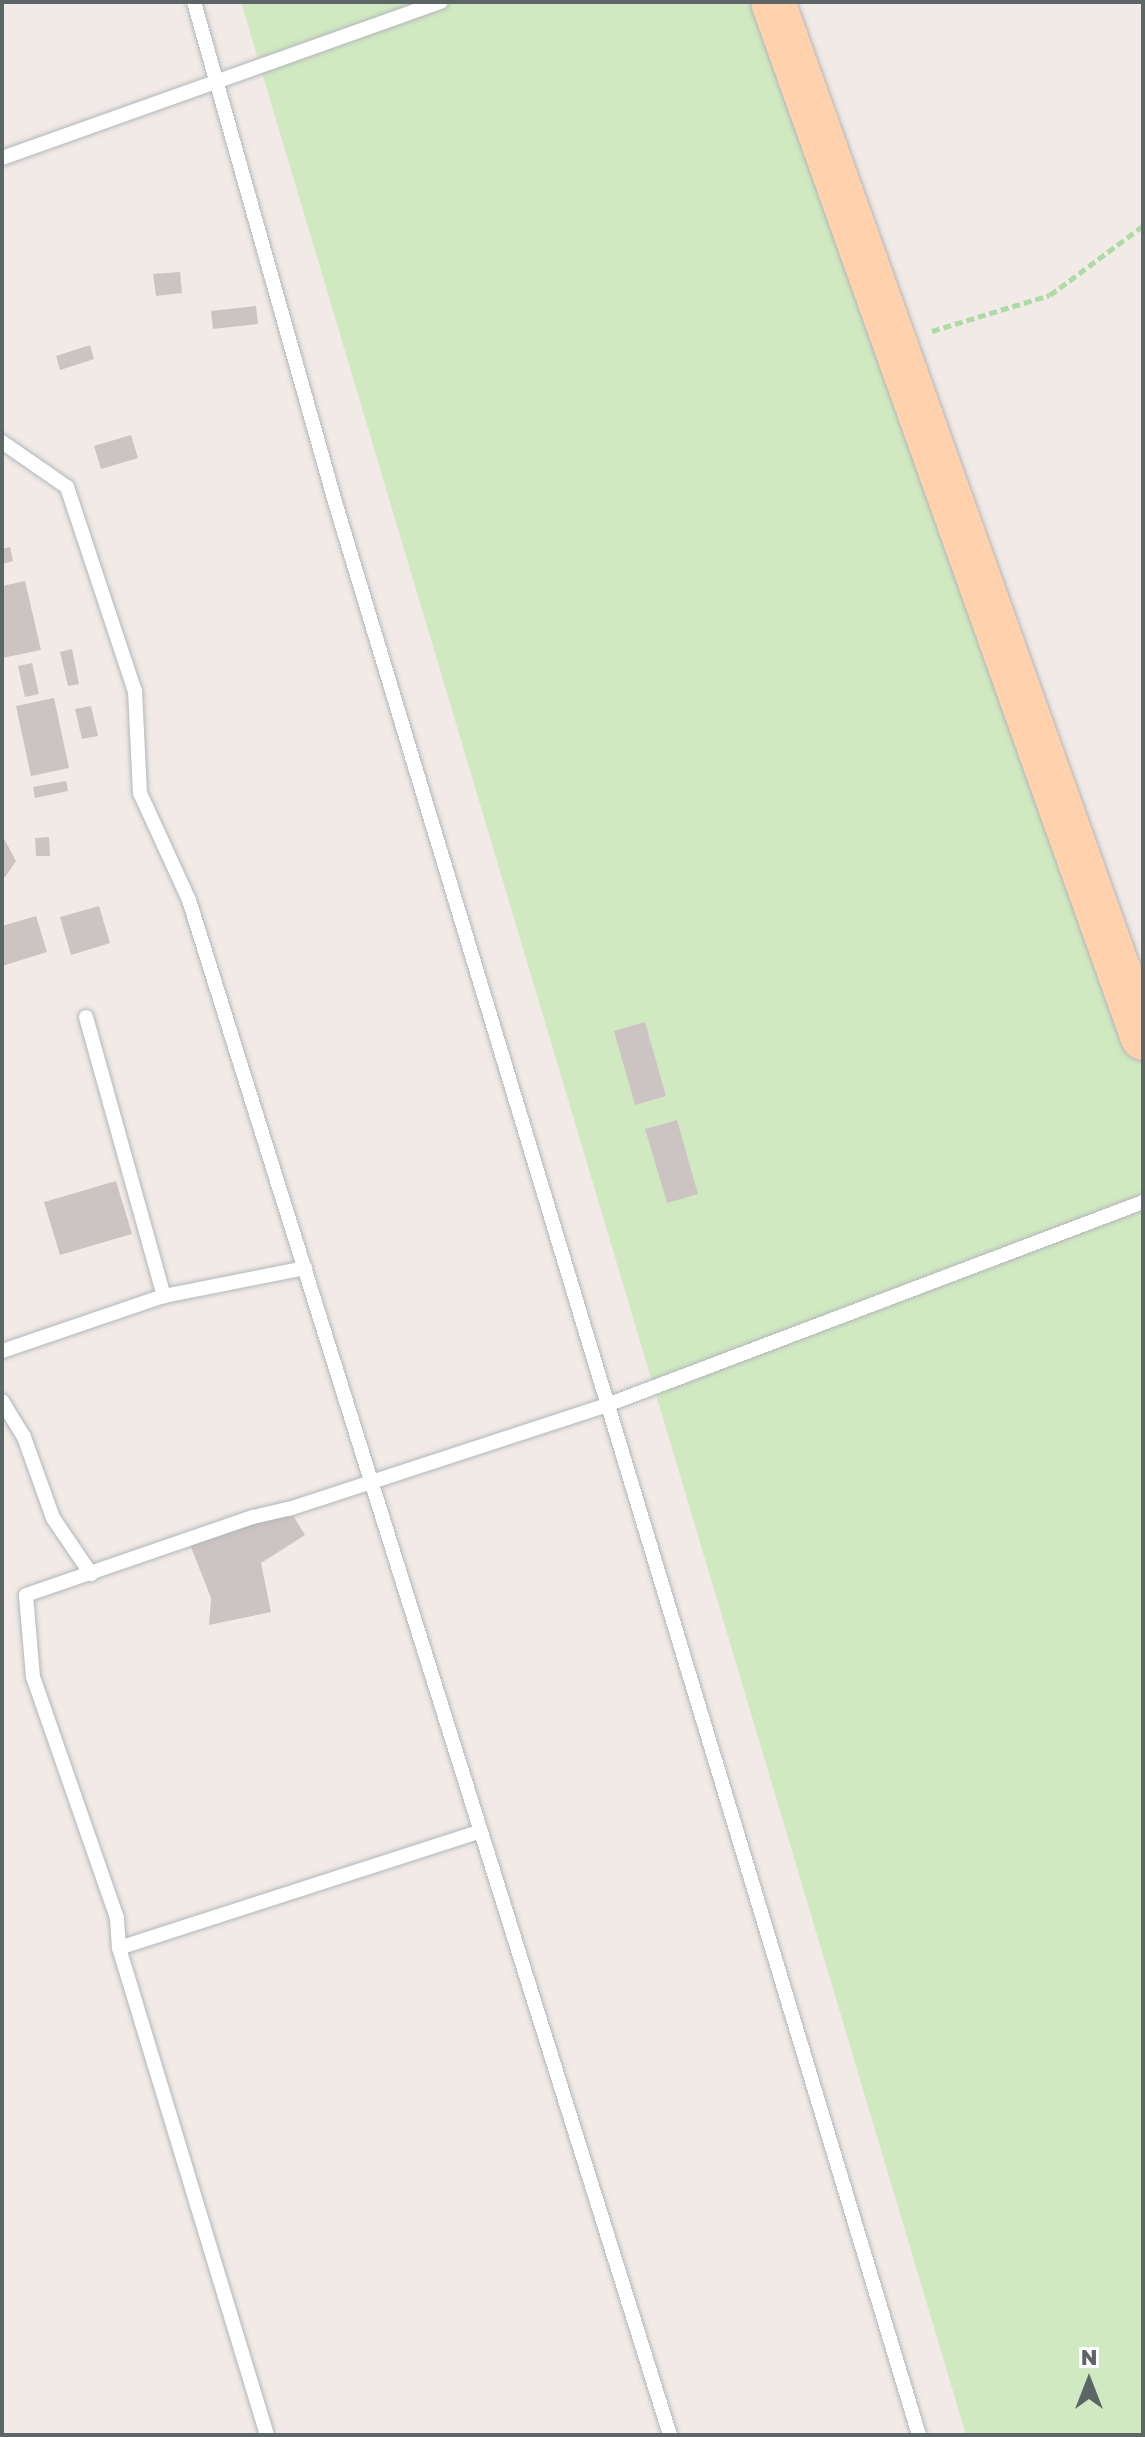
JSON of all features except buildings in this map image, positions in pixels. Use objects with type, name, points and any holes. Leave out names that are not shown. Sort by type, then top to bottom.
[{"type":"main road","points":[[773,2],[1143,1038]]},
{"type":"lane","points":[[194,2],[335,502],[919,2435]]},
{"type":"lane","points":[[2,158],[441,2]]},
{"type":"lane","points":[[2,442],[67,487],[135,691],[140,793],[189,900],[670,2435]]},
{"type":"lane","points":[[86,1017],[164,1296]]},
{"type":"lane","points":[[267,2435],[119,1948],[117,1918],[33,1677],[26,1595],[253,1517],[372,1482],[607,1405],[1143,1202]]},
{"type":"lane","points":[[2,1351],[164,1296],[305,1268]]},
{"type":"lane","points":[[2,1401],[24,1437],[53,1518],[91,1574]]},
{"type":"lane","points":[[119,1948],[481,1831]]},
{"type":"path","points":[[895,342],[1050,295],[1143,226]]},
{"type":"green space","points":[[241,2],[795,2],[1143,973],[1143,2435],[966,2435]]}]
